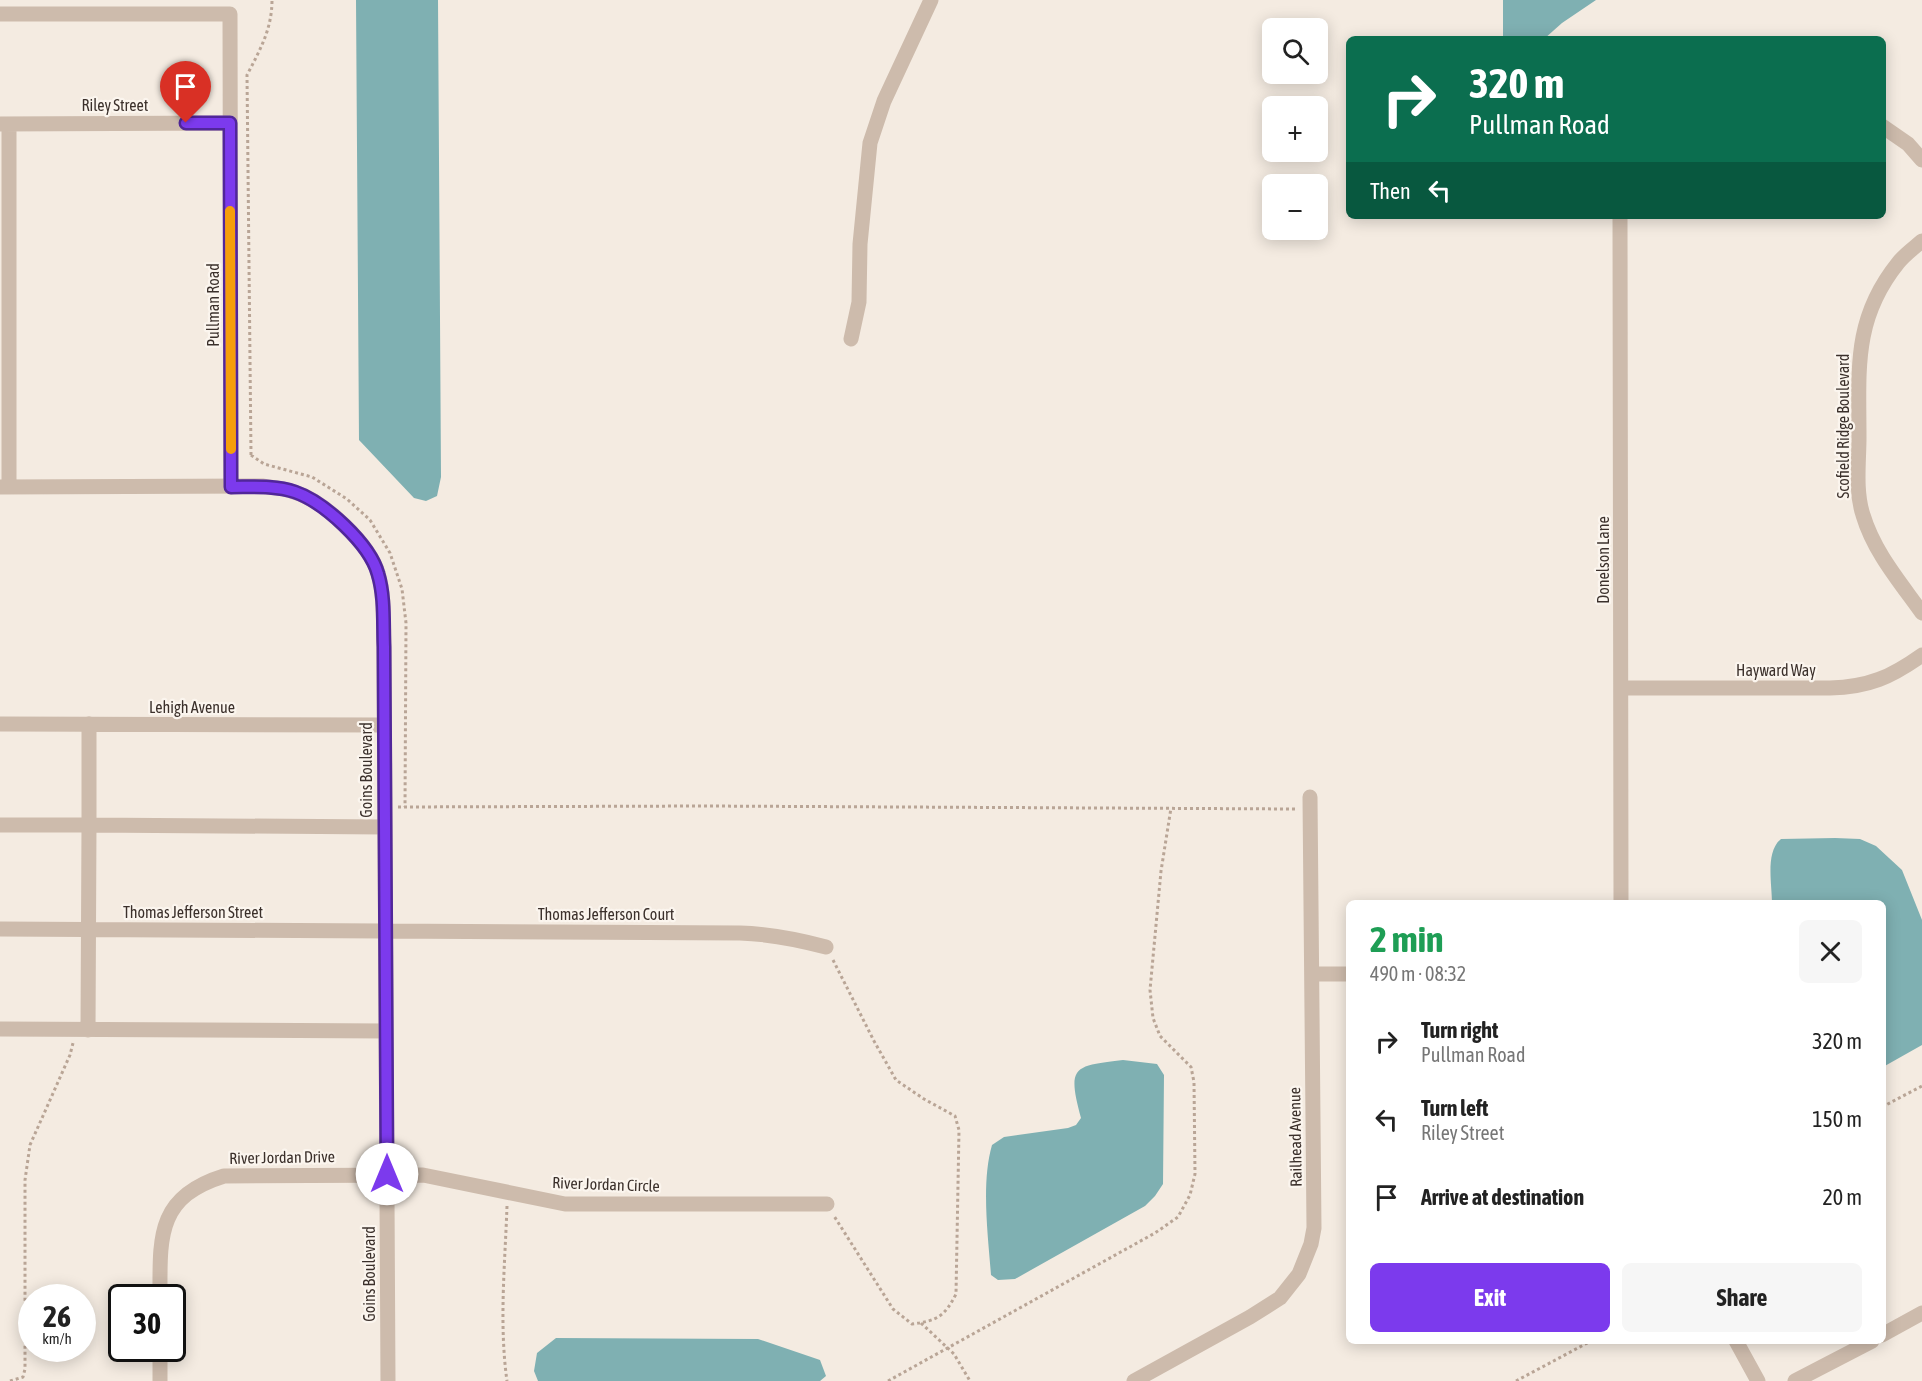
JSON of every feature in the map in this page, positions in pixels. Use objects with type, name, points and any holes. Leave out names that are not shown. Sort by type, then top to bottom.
[{"type":"street","points":[[851,339],[860,302],[860,244],[870,143],[884,101],[931,0]]},
{"type":"street","name":"Pullman Road","points":[[0,14],[230,14],[231,487]]},
{"type":"street","name":"Riley Street","points":[[5,124],[230,123]]},
{"type":"street","points":[[5,124],[5,487]]},
{"type":"street","points":[[1886,129],[1908,144],[1922,160]]},
{"type":"street","name":"Donelson Lane","points":[[1620,219],[1621,900]]},
{"type":"street","name":"Scofield Ridge Boulevard","points":[[1922,241],[1899,261],[1874,300],[1868,315],[1860,360],[1859,465],[1862,512],[1870,534],[1880,554],[1922,613]]},
{"type":"street","name":"Goins Boulevard","points":[[5,487],[262,486],[296,492],[324,508],[351,532],[378,572],[383,602],[388,1381]]},
{"type":"street","name":"Hayward Way","points":[[1621,688],[1858,686],[1884,678],[1902,669],[1922,654]]},
{"type":"street","name":"Lehigh Avenue","points":[[0,724],[384,725]]},
{"type":"street","points":[[82,1030],[89,929],[89,724]]},
{"type":"street","name":"Railhead Avenue","points":[[1134,1381],[1280,1298],[1299,1274],[1306,1259],[1314,1228],[1310,803]]},
{"type":"street","points":[[0,825],[385,827]]},
{"type":"street","name":"Thomas Jefferson Street","points":[[0,929],[386,931]]},
{"type":"street","name":"Thomas Jefferson Court","points":[[386,931],[770,934],[826,947]]},
{"type":"street","points":[[1312,974],[1346,974]]},
{"type":"street","points":[[0,1029],[386,1031]]},
{"type":"street","name":"River Jordan Drive","points":[[160,1284],[160,1246],[165,1225],[171,1211],[200,1185],[236,1174],[387,1174]]},
{"type":"street","name":"River Jordan Circle","points":[[387,1174],[439,1177],[565,1204],[827,1204]]},
{"type":"street","points":[[1886,1333],[1922,1313]]},
{"type":"street","points":[[1738,1344],[1758,1381]]},
{"type":"street","points":[[1795,1381],[1866,1344]]},
{"type":"street","points":[[160,1362],[160,1381]]},
{"type":"path","points":[[251,455],[247,75],[270,27],[272,0]]},
{"type":"path","points":[[385,807],[1171,808],[1310,803]]},
{"type":"path","points":[[888,1381],[1155,1233],[1178,1217],[1190,1195],[1195,1174],[1194,1082],[1191,1067],[1160,1036],[1153,1018],[1150,990],[1161,871],[1171,808]]},
{"type":"path","points":[[826,947],[896,1080],[924,1099],[956,1116],[959,1130],[956,1294],[948,1310],[930,1322],[912,1324],[893,1309],[827,1204]]},
{"type":"path","points":[[10,1381],[23,1377],[25,1369],[25,1180],[30,1145],[82,1030]]},
{"type":"path","points":[[1886,1105],[1922,1086]]},
{"type":"path","points":[[507,1193],[504,1364],[507,1381]]},
{"type":"path","points":[[921,1323],[954,1354],[970,1381]]},
{"type":"path","points":[[1516,1381],[1585,1344]]},
{"type":"water","points":[[356,0],[438,0],[441,477],[437,496],[426,501],[414,498],[359,440]]},
{"type":"water","points":[[1503,0],[1596,0],[1547,36],[1503,36]]},
{"type":"water","points":[[1781,839],[1860,839],[1876,846],[1902,870],[1922,920],[1922,1045],[1886,1065],[1886,900],[1772,900],[1771,860],[1776,845]]},
{"type":"water","points":[[1123,1060],[1157,1064],[1164,1075],[1163,1184],[1145,1206],[1015,1279],[998,1280],[991,1275],[986,1209],[987,1176],[992,1145],[1004,1137],[1076,1125],[1081,1118],[1075,1088],[1075,1078],[1078,1072],[1093,1064]]},
{"type":"water","points":[[556,1338],[758,1339],[820,1360],[826,1376],[820,1381],[538,1381],[534,1371],[537,1353]]},
{"type":"slow traffic","points":[[230,211],[231,449]]},
{"type":"route","points":[[186,123],[230,123],[231,487],[262,486],[286,489],[324,508],[351,532],[372,560],[381,586],[384,647],[387,1174]]}]
